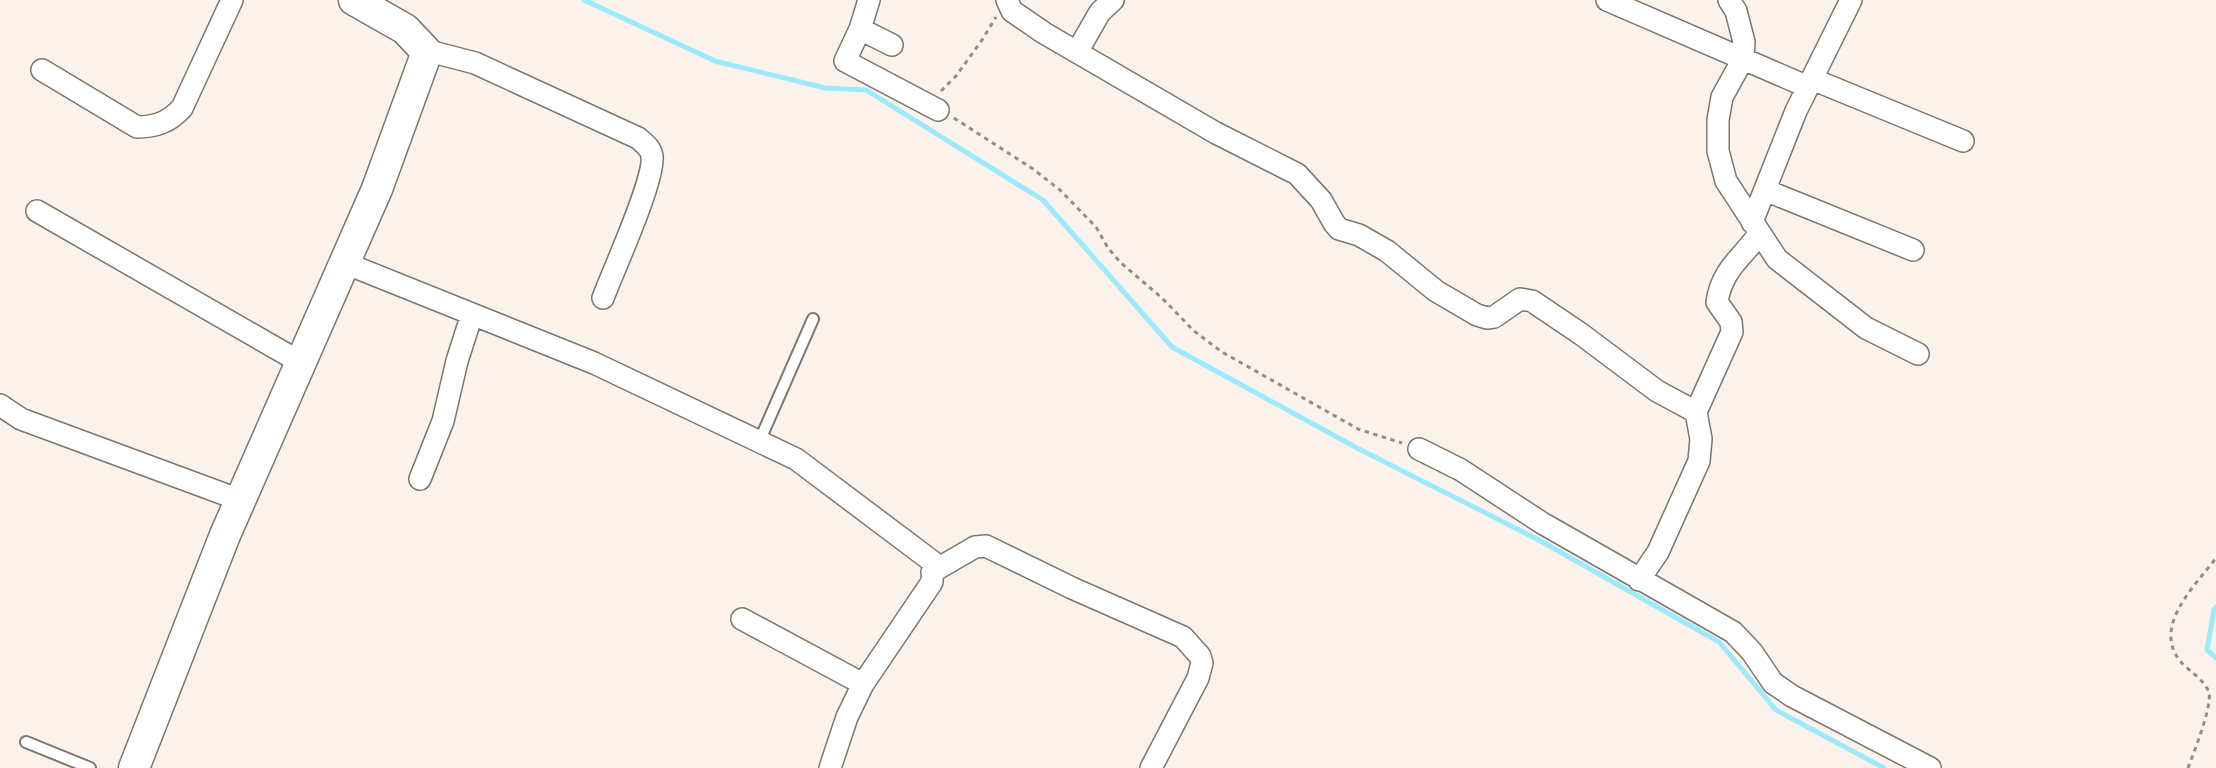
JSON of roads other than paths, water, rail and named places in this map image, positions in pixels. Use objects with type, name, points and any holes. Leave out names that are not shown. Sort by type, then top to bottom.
[{"type":"street","points":[[42,70],[137,127],[152,127],[172,118],[182,108],[232,0]]},
{"type":"street","points":[[354,0],[405,29],[425,50],[475,63],[638,138],[649,148],[652,157],[646,189],[603,298]]},
{"type":"street","points":[[869,0],[860,29],[845,61],[938,110]]},
{"type":"street","points":[[1077,52],[1100,12],[1113,0]]},
{"type":"street","points":[[1607,0],[1743,59],[1963,141]]},
{"type":"street","points":[[1730,0],[1736,12],[1744,42],[1743,59],[1722,96],[1718,120],[1718,151],[1726,181],[1777,259],[1866,328],[1918,354]]},
{"type":"street","points":[[1639,580],[1658,552],[1699,461],[1701,439],[1696,412],[1732,332],[1731,322],[1717,302],[1718,292],[1727,271],[1756,227],[1765,189],[1796,111],[1851,0]]},
{"type":"street","points":[[1003,5],[1044,33],[1216,133],[1297,174],[1320,200],[1339,229],[1359,236],[1387,251],[1411,273],[1436,291],[1476,315],[1494,317],[1520,299],[1532,301],[1581,334],[1657,391],[1696,412]]},
{"type":"street","points":[[860,29],[892,45]]},
{"type":"street","points":[[134,768],[240,500],[377,189],[424,60],[425,50]]},
{"type":"street","points":[[1765,189],[1913,250]]},
{"type":"street","points":[[37,211],[300,362]]},
{"type":"street","points":[[345,262],[594,363],[796,459],[933,562],[932,582],[863,684],[847,717],[830,768]]},
{"type":"street","points":[[420,479],[442,421],[472,314]]},
{"type":"street","points":[[0,405],[21,419],[240,500]]},
{"type":"street","points":[[1419,449],[1461,470],[1542,524],[1733,632],[1752,652],[1773,682],[1792,696],[1930,768]]},
{"type":"street","points":[[932,572],[975,547],[986,546],[1072,588],[1183,637],[1200,656],[1202,663],[1198,678],[1151,768]]},
{"type":"street","points":[[742,619],[863,684]]},
{"type":"lane","points":[[759,442],[813,320]]},
{"type":"lane","points":[[26,742],[90,768]]},
{"type":"waterway","points":[[584,0],[715,61],[825,88],[866,90],[1043,200],[1172,347],[1357,448],[1537,539],[1719,642],[1776,710],[1884,768]]},
{"type":"waterway","points":[[2216,607],[2207,650],[2216,658]]}]
